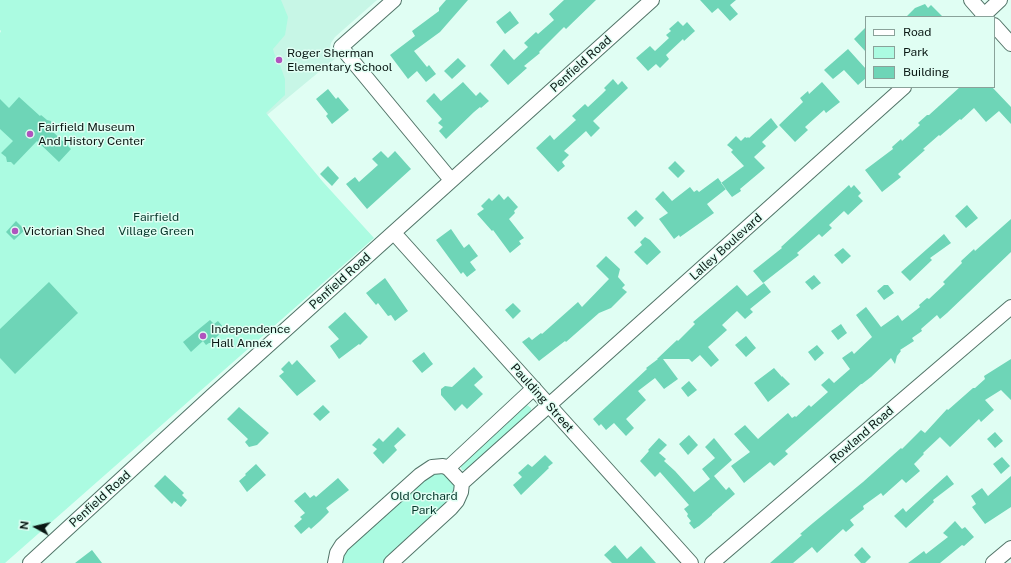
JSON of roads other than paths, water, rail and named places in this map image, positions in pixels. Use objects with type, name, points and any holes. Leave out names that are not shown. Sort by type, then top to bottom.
[{"type":"street","points":[[394,0],[341,47],[451,180]]},
{"type":"street","name":"Penfield Road","points":[[30,563],[451,180],[652,0]]},
{"type":"street","points":[[971,0],[984,16],[1000,0]]},
{"type":"street","points":[[995,26],[1011,44]]},
{"type":"street","name":"Lalley Boulevard","points":[[548,407],[903,88]]},
{"type":"street","name":"Paulding Street","points":[[394,233],[534,388],[548,407],[690,563]]},
{"type":"street","name":"Rowland Road","points":[[712,563],[1011,307]]},
{"type":"street","points":[[448,468],[534,388]]},
{"type":"street","points":[[391,563],[451,508],[459,496],[462,483],[548,407]]},
{"type":"street","points":[[335,563],[337,553],[342,545],[420,475],[432,467],[443,466],[448,468],[462,483]]},
{"type":"street","points":[[993,563],[1011,548]]},
{"type":"place","name":"Roger Sherman Elementary School","points":[[279,60]]},
{"type":"place","name":"Fairfield Museum And History Center","points":[[30,134]]},
{"type":"place","name":"Victorian Shed","points":[[15,231]]},
{"type":"place","name":"Independence Hall Annex","points":[[203,336]]},
{"type":"park label","name":"Fairfield Village Green","points":[[156,224]]},
{"type":"park label","name":"Old Orchard Park","points":[[424,503]]}]
